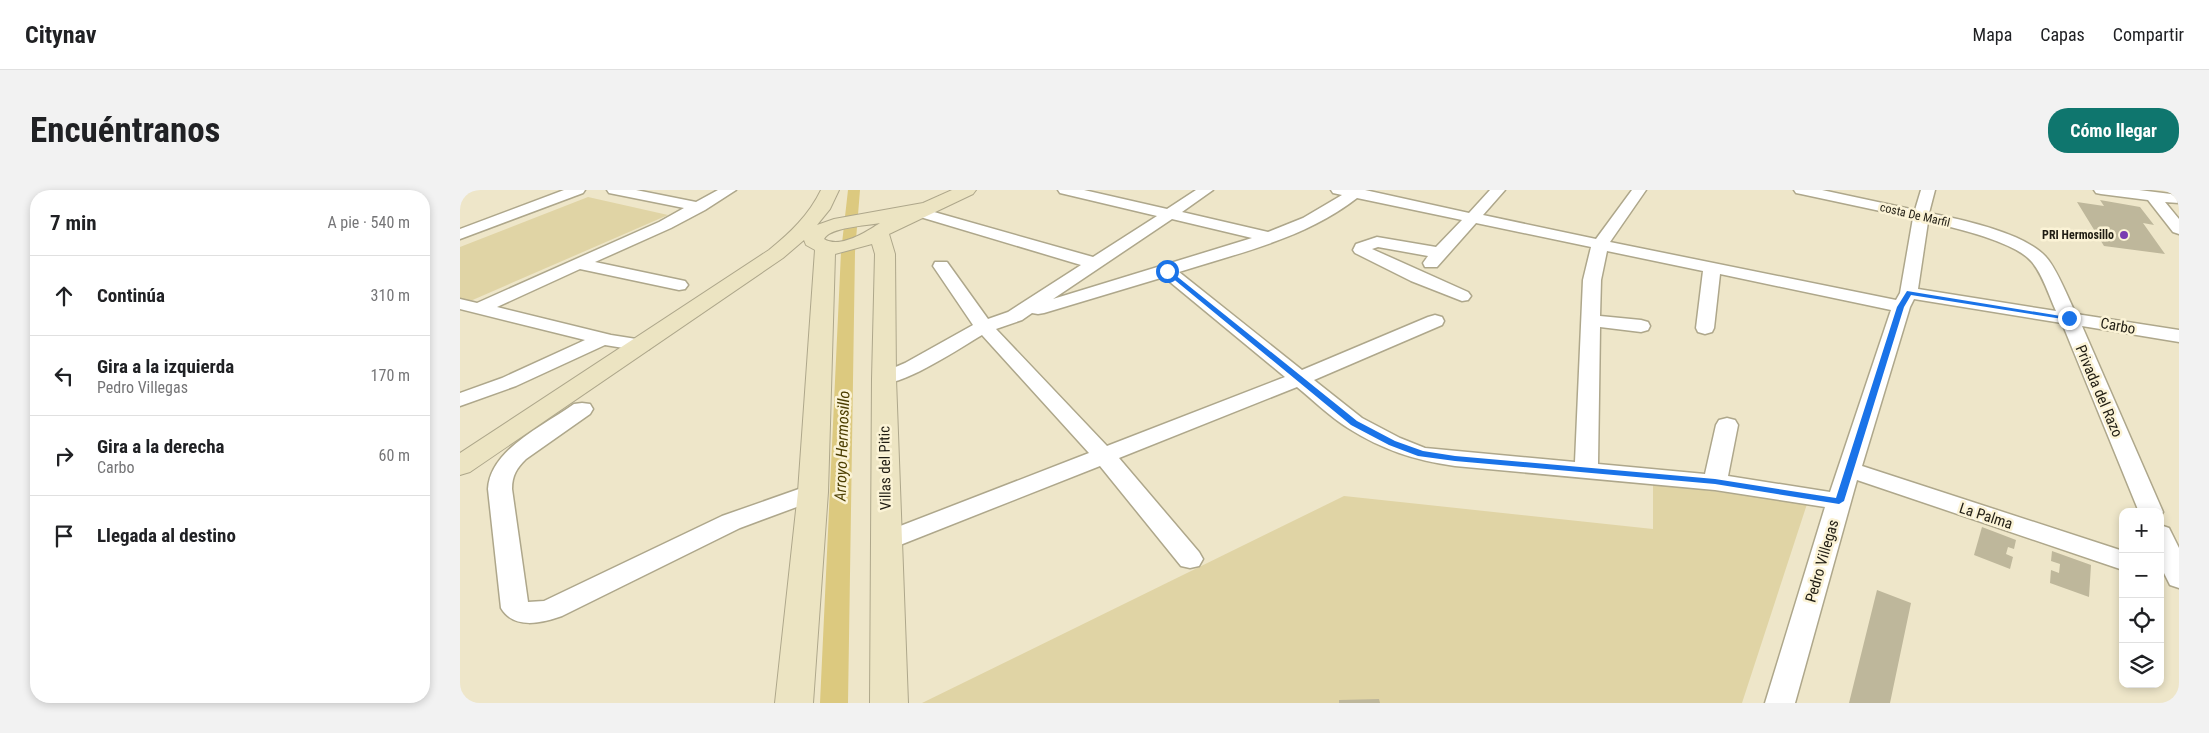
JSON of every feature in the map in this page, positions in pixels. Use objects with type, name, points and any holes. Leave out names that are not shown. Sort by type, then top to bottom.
[{"type":"street","points":[[460,234],[578,190]]},
{"type":"street","points":[[614,190],[700,207]]},
{"type":"street","points":[[480,308],[700,207],[730,190]]},
{"type":"street","points":[[460,453],[634,344],[832,232],[926,210],[967,190]]},
{"type":"street","points":[[1065,190],[1270,238]]},
{"type":"street","points":[[1015,316],[1206,190]]},
{"type":"street","points":[[1417,277],[1498,190]]},
{"type":"street","points":[[1586,469],[1592,280],[1600,245],[1639,190]]},
{"type":"street","name":"costa De Marfil","points":[[1801,190],[1921,215],[1984,232],[2027,248]]},
{"type":"street","name":"Pedro Villegas","points":[[1780,703],[1839,501],[1905,300],[1921,215],[1928,190]]},
{"type":"street","points":[[2101,190],[2179,199]]},
{"type":"street","points":[[778,703],[795,690],[813,492],[832,232],[816,214],[824,191]]},
{"type":"street","name":"Villas del Pitic","points":[[824,191],[828,204],[835,212],[832,232],[885,254],[884,379],[889,703]]},
{"type":"street","points":[[884,379],[912,367],[982,327],[1270,238],[1339,205],[1350,191]]},
{"type":"street","name":"Carbo","points":[[1350,191],[1473,219],[1712,268],[1905,300],[2069,318],[2179,336]]},
{"type":"street","points":[[2153,196],[2179,229]]},
{"type":"street","points":[[926,210],[1094,263]]},
{"type":"street","points":[[1440,253],[1378,242],[1362,247],[1362,252],[1462,296]]},
{"type":"street","name":"Privada del Razo","points":[[2027,248],[2040,260],[2069,318],[2149,508]]},
{"type":"street","points":[[579,264],[679,285]]},
{"type":"street","points":[[941,266],[959,296],[982,327],[1104,455],[1190,558]]},
{"type":"street","points":[[1705,328],[1712,268]]},
{"type":"street","points":[[1167,271],[1354,423],[1392,443],[1421,454],[1455,459],[1586,469],[1715,482],[1839,501]]},
{"type":"street","points":[[460,304],[603,339],[634,344]]},
{"type":"street","points":[[1591,320],[1641,326]]},
{"type":"street","points":[[886,541],[1299,379],[1435,321]]},
{"type":"street","points":[[460,400],[509,382],[603,339]]},
{"type":"street","points":[[460,466],[634,344]]},
{"type":"street","points":[[582,409],[520,452],[509,463],[501,479],[500,489],[515,608],[520,612],[540,613],[552,609],[731,522],[813,492]]},
{"type":"street","points":[[1715,482],[1727,425]]},
{"type":"street","name":"La Palma","points":[[1850,470],[2119,560]]},
{"type":"street","points":[[2164,543],[2179,579]]},
{"type":"street","points":[[2164,574],[2179,579]]},
{"type":"shaded area","points":[[588,197],[668,215],[468,302],[460,299],[460,247]]},
{"type":"shaded area","points":[[1653,483],[1807,504],[1742,703],[922,703],[1344,496],[1653,529]]},
{"type":"building","name":"PRI Hermosillo","points":[[2100,200],[2140,207],[2154,225],[2143,223],[2165,254],[2104,246],[2077,202],[2104,206]]},
{"type":"building","points":[[1982,527],[2016,540],[2014,549],[2008,547],[2006,554],[2013,557],[2010,569],[1974,555]]},
{"type":"building","points":[[2052,551],[2091,565],[2089,597],[2050,583],[2051,570],[2059,573],[2060,564],[2051,561]]},
{"type":"building","points":[[1877,590],[1911,603],[1890,703],[1849,703]]},
{"type":"building","points":[[1379,699],[1380,703],[1339,703],[1339,700]]},
{"type":"waterway","name":"Arroyo Hermosillo","points":[[834,703],[848,252],[854,190]]},
{"type":"place","name":"PRI Hermosillo","points":[[2124,235]]},
{"type":"route","points":[[1167,271],[1354,423],[1392,443],[1421,454],[1455,459],[1586,469],[1715,482],[1839,501],[1901,307],[1909,293],[2069,318]]}]
